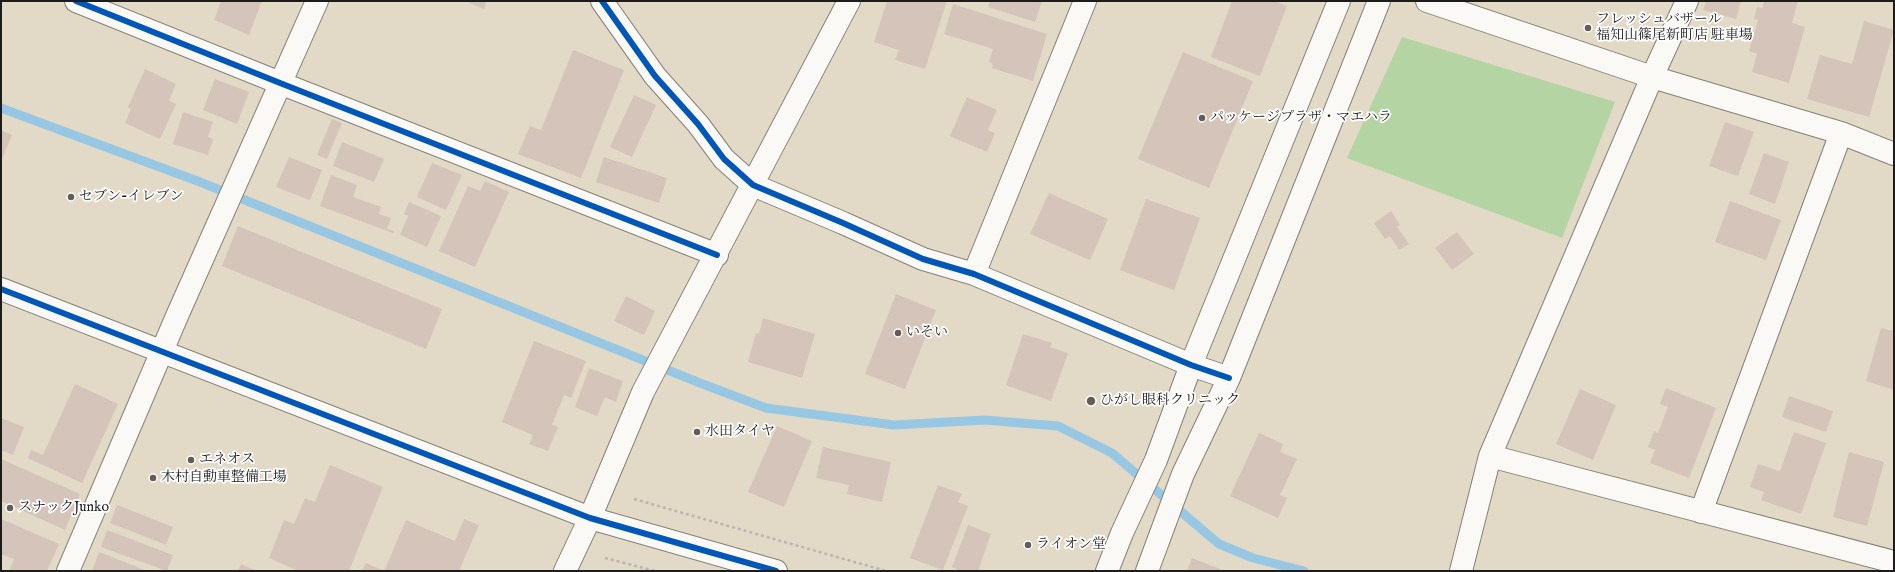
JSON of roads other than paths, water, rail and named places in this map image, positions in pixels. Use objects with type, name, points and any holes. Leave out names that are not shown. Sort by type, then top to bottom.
[{"type":"street","points":[[76,1],[280,84],[717,255]]},
{"type":"street","points":[[68,571],[317,1]]},
{"type":"street","points":[[602,1],[655,76],[698,124],[724,159],[753,186],[843,223],[923,259],[974,274],[1191,365],[1229,378]]},
{"type":"street","points":[[566,571],[659,358],[717,255],[849,1]]},
{"type":"street","points":[[974,274],[1085,1]]},
{"type":"street","points":[[1107,571],[1122,533],[1156,460],[1191,365],[1339,1]]},
{"type":"street","points":[[1147,571],[1183,474],[1229,378],[1379,1]]},
{"type":"street","points":[[1427,1],[1652,77],[1841,133],[1894,154]]},
{"type":"street","points":[[1461,571],[1490,456],[1652,77],[1687,1]]},
{"type":"street","points":[[1701,512],[1841,133]]},
{"type":"street","points":[[1,289],[162,353],[590,518],[776,571]]},
{"type":"street","points":[[1490,456],[1894,562]]},
{"type":"waterway","points":[[1,108],[200,182],[700,383],[766,408],[894,425],[984,420],[1058,426],[1112,453],[1219,544],[1253,558],[1304,571]]},
{"type":"place","name":"フレッシュバザール 福知山篠尾新町店 駐車場","points":[[1588,28]]},
{"type":"place","name":"パッケージプラザ・マエハラ","points":[[1202,118]]},
{"type":"place","name":"セブン-イレブン","points":[[71,197]]},
{"type":"place","name":"いそい","points":[[898,333]]},
{"type":"place","name":"ひがし眼科クリニック","points":[[1091,401]]},
{"type":"place","name":"水田タイヤ","points":[[697,432]]},
{"type":"place","name":"エネオス","points":[[191,460]]},
{"type":"place","name":"木村自動車整備工場","points":[[153,478]]},
{"type":"place","name":"スナックJunko","points":[[10,508]]},
{"type":"place","name":"ライオン堂","points":[[1028,545]]}]
